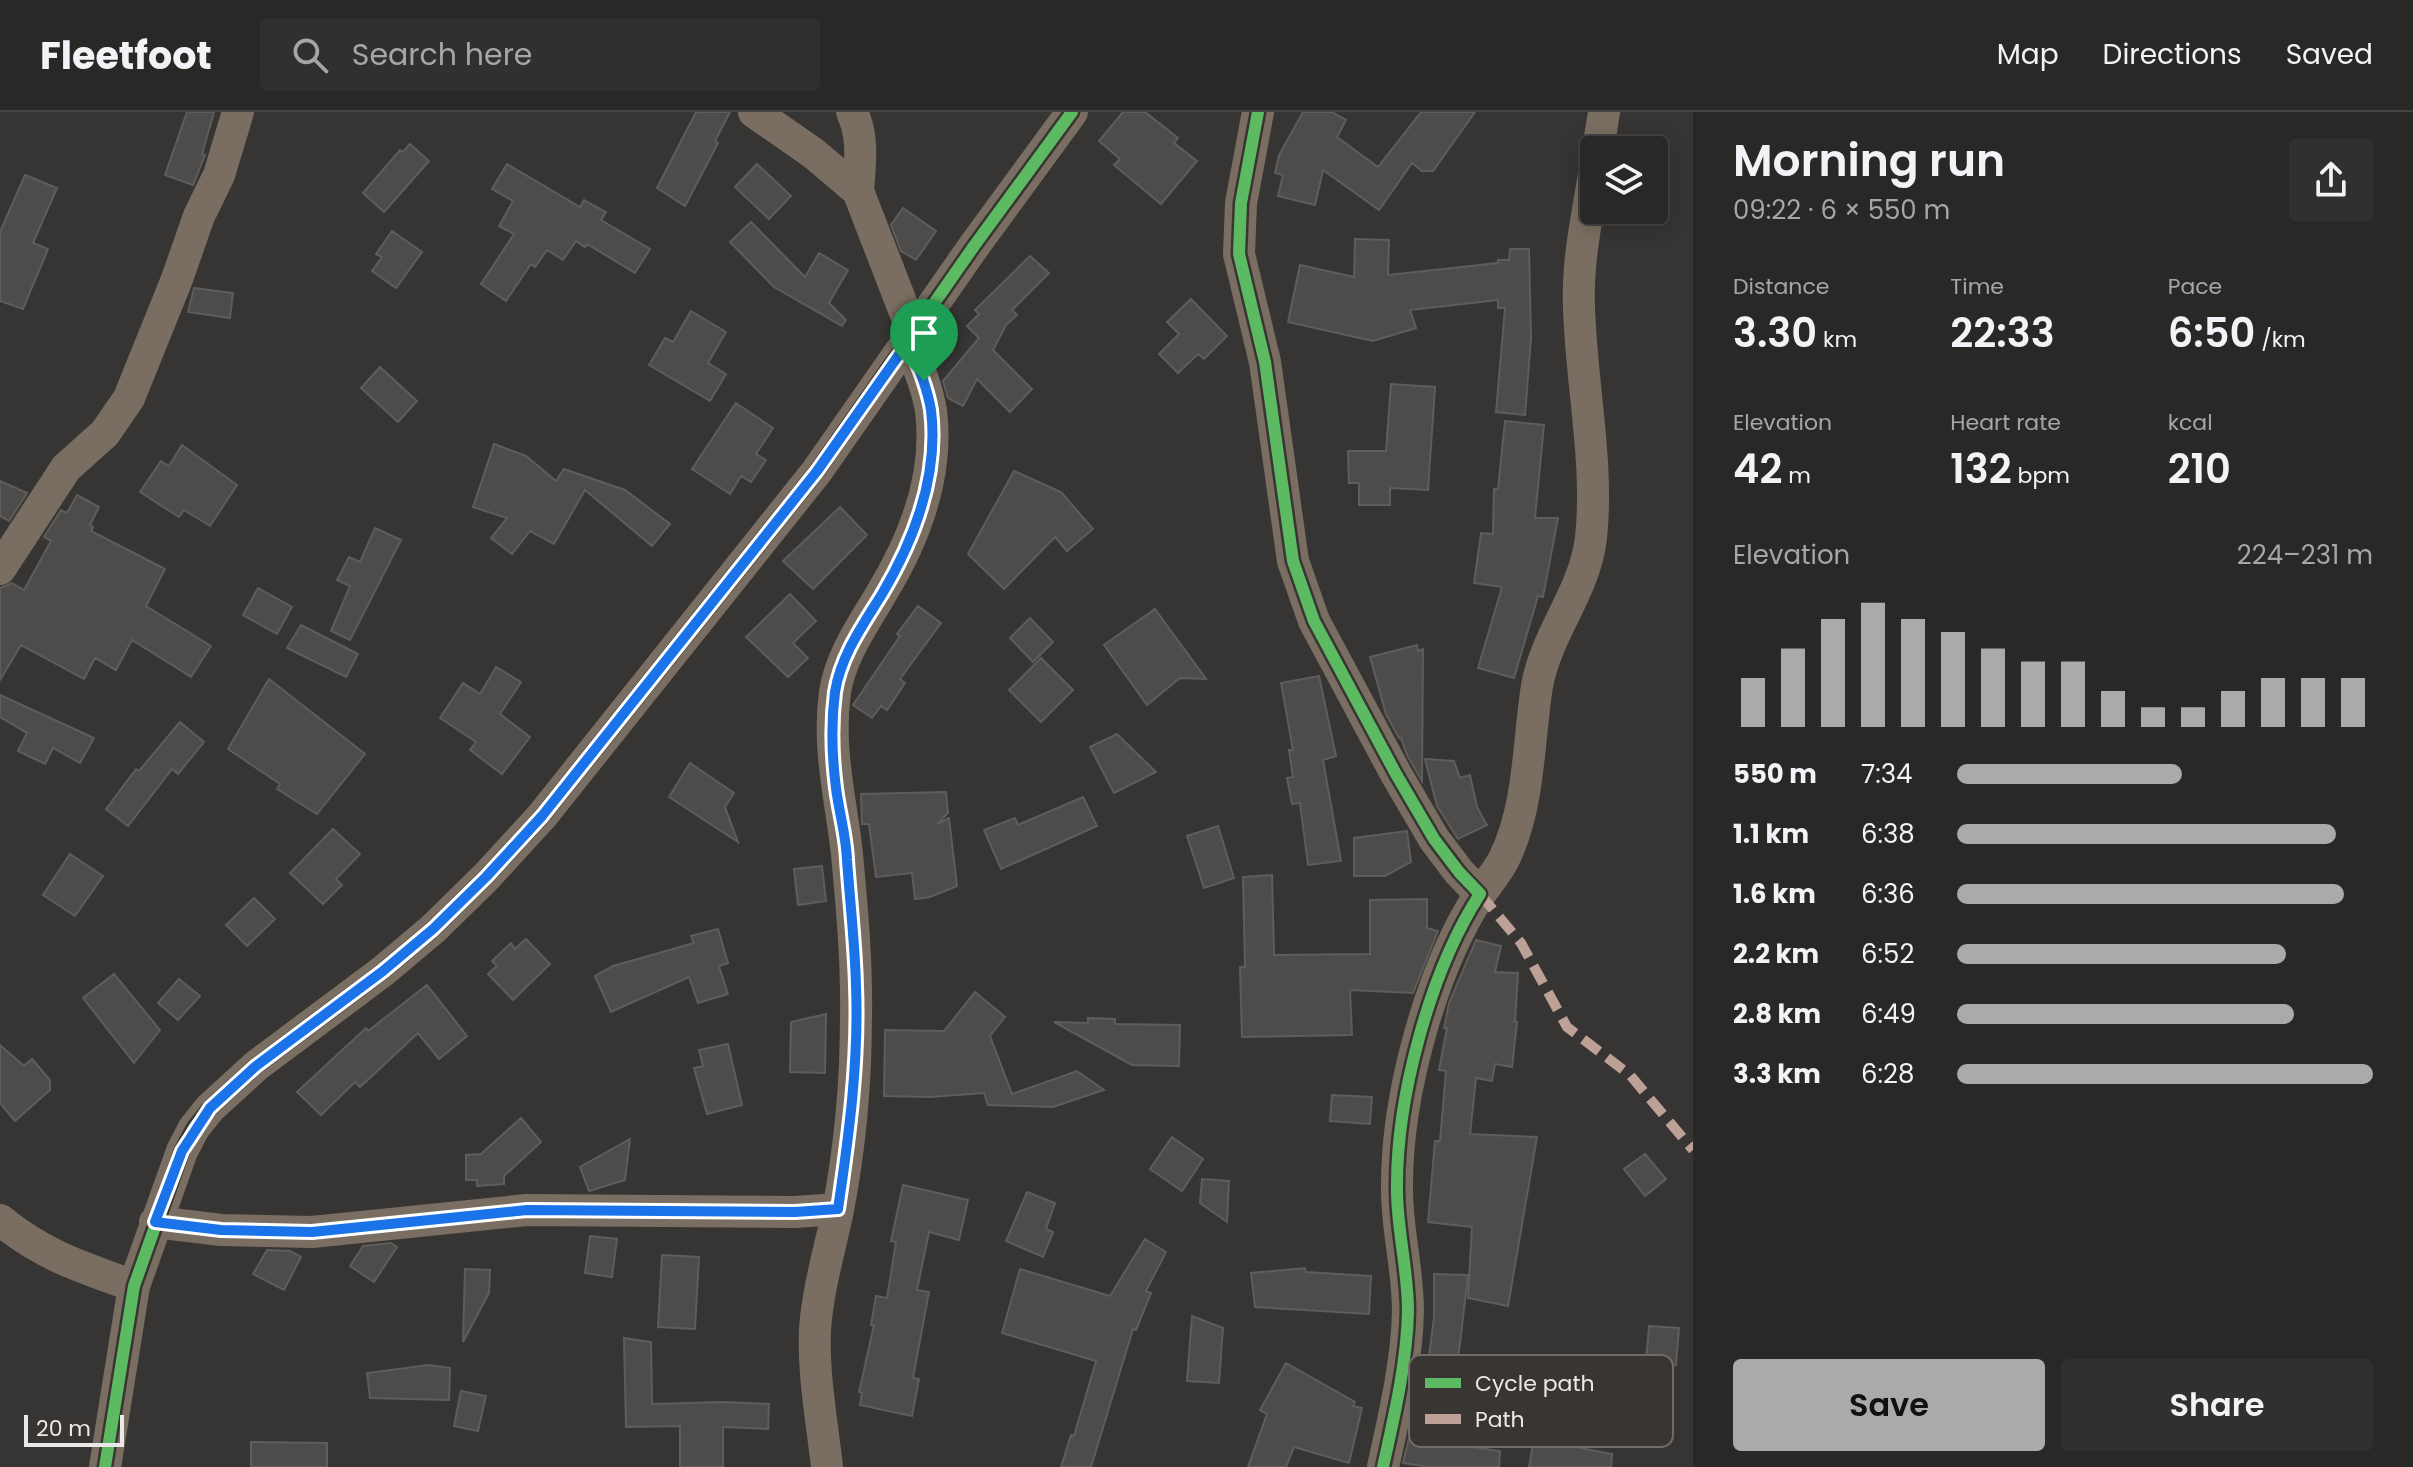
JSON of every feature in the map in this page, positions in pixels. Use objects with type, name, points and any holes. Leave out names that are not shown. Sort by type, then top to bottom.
[{"type":"street","points":[[0,569],[66,468],[105,433],[129,398],[173,292],[199,216],[219,175],[238,112]]},
{"type":"street","points":[[754,112],[813,153],[858,191]]},
{"type":"street","points":[[827,1467],[814,1350],[820,1293],[838,1209],[853,1098],[856,987],[847,856],[834,765],[836,689],[843,664],[862,625],[905,553],[916,523],[932,450],[931,412],[924,381],[858,191],[860,139],[852,112]]},
{"type":"street","points":[[105,1467],[134,1286],[182,1151],[210,1108],[256,1066],[383,971],[433,929],[533,827],[817,471],[1072,112]]},
{"type":"street","points":[[1258,112],[1241,203],[1239,254],[1265,362],[1293,561],[1320,634],[1396,774],[1434,839],[1480,894]]},
{"type":"street","points":[[1600,136],[1604,112]]},
{"type":"street","points":[[1383,1467],[1408,1314],[1397,1186],[1404,1112],[1420,1039],[1435,990],[1465,918],[1504,860],[1515,829],[1523,797],[1538,679],[1573,597],[1590,547],[1590,458],[1578,283],[1587,224]]},
{"type":"street","points":[[155,1222],[221,1230],[312,1232],[527,1210],[795,1212],[838,1209]]},
{"type":"street","points":[[0,1220],[33,1246],[59,1259],[134,1286]]},
{"type":"building","points":[[187,112],[214,112],[202,154],[205,155],[193,185],[165,175]]},
{"type":"building","points":[[696,112],[730,112],[715,141],[718,143],[685,206],[657,188]]},
{"type":"building","points":[[1123,112],[1145,112],[1178,138],[1174,143],[1197,161],[1161,204],[1114,165],[1120,159],[1099,141]]},
{"type":"building","points":[[1303,112],[1332,112],[1346,120],[1337,137],[1378,167],[1421,112],[1475,112],[1433,171],[1422,171],[1412,163],[1379,210],[1323,170],[1315,205],[1278,196],[1283,175],[1275,173],[1279,155]]},
{"type":"building","points":[[410,144],[429,161],[384,212],[363,193],[400,150],[403,152]]},
{"type":"building","points":[[507,164],[580,207],[584,200],[606,212],[601,220],[650,249],[635,273],[587,244],[585,247],[576,241],[563,260],[547,250],[535,267],[531,264],[506,301],[481,284],[514,234],[499,226],[513,201],[492,189]]},
{"type":"building","points":[[757,164],[791,196],[769,219],[735,187]]},
{"type":"building","points":[[25,175],[57,188],[33,243],[48,249],[23,309],[0,301],[0,232]]},
{"type":"building","points":[[903,208],[936,231],[916,260],[901,251],[891,225]]},
{"type":"building","points":[[751,222],[805,277],[819,253],[848,270],[829,303],[846,320],[842,326],[774,287],[730,242]]},
{"type":"building","points":[[392,231],[422,252],[396,288],[372,271],[382,257],[376,254]]},
{"type":"building","points":[[1355,239],[1389,240],[1388,275],[1498,263],[1498,260],[1509,260],[1510,249],[1529,249],[1531,338],[1525,415],[1496,412],[1505,308],[1498,308],[1498,300],[1410,310],[1416,328],[1373,341],[1288,322],[1300,265],[1354,277]]},
{"type":"building","points":[[1030,256],[1049,273],[1012,310],[1017,315],[1006,325],[993,350],[1032,389],[1010,412],[977,379],[963,406],[948,398],[943,381],[979,338],[967,326],[979,314],[975,310]]},
{"type":"building","points":[[194,288],[233,293],[230,318],[188,312]]},
{"type":"building","points":[[1191,299],[1227,336],[1204,359],[1198,354],[1178,373],[1159,354],[1179,334],[1167,322]]},
{"type":"building","points":[[691,311],[726,332],[708,363],[726,374],[710,401],[649,365],[665,338],[673,342]]},
{"type":"building","points":[[380,367],[417,401],[398,422],[361,388]]},
{"type":"building","points":[[1391,384],[1435,387],[1428,490],[1390,488],[1390,505],[1359,505],[1359,483],[1349,483],[1348,451],[1386,451]]},
{"type":"building","points":[[736,403],[773,428],[756,454],[766,460],[751,482],[741,476],[730,494],[692,469]]},
{"type":"building","points":[[1505,421],[1544,425],[1535,518],[1558,518],[1543,597],[1538,596],[1514,678],[1478,668],[1502,587],[1474,583],[1481,533],[1493,534],[1494,489],[1498,489]]},
{"type":"building","points":[[494,444],[526,456],[556,481],[564,469],[625,490],[670,524],[652,546],[585,490],[554,544],[530,531],[512,554],[491,538],[507,518],[473,507]]},
{"type":"building","points":[[182,445],[237,485],[210,526],[184,510],[179,517],[140,492],[161,461],[169,466]]},
{"type":"building","points":[[1014,471],[1061,492],[1093,529],[1067,551],[1055,537],[1004,589],[968,554]]},
{"type":"building","points":[[0,481],[27,493],[9,521],[0,516]]},
{"type":"building","points":[[77,495],[99,507],[90,525],[93,527],[91,531],[165,569],[146,606],[211,646],[191,677],[132,640],[116,670],[95,658],[84,679],[21,645],[0,680],[0,588],[12,583],[24,590],[51,541],[44,537],[61,510],[67,513]]},
{"type":"building","points":[[840,507],[867,535],[813,589],[783,561]]},
{"type":"building","points":[[375,528],[401,540],[350,640],[331,631],[350,586],[337,580],[349,557],[360,562]]},
{"type":"building","points":[[258,588],[292,607],[277,634],[243,615]]},
{"type":"building","points":[[790,594],[816,621],[793,643],[808,658],[788,677],[746,637]]},
{"type":"building","points":[[918,606],[941,623],[900,679],[905,683],[887,710],[881,706],[872,718],[853,705]]},
{"type":"building","points":[[1155,609],[1206,679],[1180,678],[1147,705],[1104,645]]},
{"type":"building","points":[[1030,618],[1053,642],[1033,662],[1010,638]]},
{"type":"building","points":[[301,625],[358,654],[346,677],[287,648]]},
{"type":"building","points":[[1417,645],[1418,651],[1423,649],[1422,781],[1386,714],[1370,657]]},
{"type":"building","points":[[1041,658],[1073,690],[1041,722],[1009,690]]},
{"type":"building","points":[[496,667],[521,682],[500,714],[530,737],[502,774],[470,750],[476,742],[440,718],[463,683],[480,694]]},
{"type":"building","points":[[1319,676],[1336,756],[1323,760],[1341,861],[1308,865],[1300,803],[1292,804],[1287,778],[1293,777],[1289,750],[1293,750],[1281,683]]},
{"type":"building","points":[[269,679],[365,754],[317,814],[277,789],[280,784],[228,749]]},
{"type":"building","points":[[0,695],[94,738],[80,763],[53,748],[45,764],[18,751],[27,733],[0,717]]},
{"type":"building","points":[[180,722],[204,742],[178,774],[172,769],[128,826],[106,809],[136,769],[139,771]]},
{"type":"building","points":[[1117,734],[1156,772],[1114,793],[1090,747]]},
{"type":"building","points":[[1425,759],[1454,761],[1460,778],[1470,775],[1477,807],[1487,825],[1458,839],[1437,806]]},
{"type":"building","points":[[690,763],[734,793],[725,807],[738,842],[669,797]]},
{"type":"building","points":[[946,792],[948,813],[937,824],[949,818],[957,886],[930,897],[915,899],[912,873],[876,877],[869,824],[862,824],[861,794]]},
{"type":"building","points":[[1083,797],[1097,826],[1001,869],[984,830],[1015,818],[1018,825]]},
{"type":"building","points":[[1218,826],[1234,878],[1204,888],[1187,836]]},
{"type":"building","points":[[333,829],[360,854],[336,879],[342,885],[323,904],[290,873]]},
{"type":"building","points":[[1407,831],[1411,862],[1385,876],[1354,876],[1354,838]]},
{"type":"building","points":[[70,854],[103,876],[75,916],[43,895]]},
{"type":"building","points":[[822,866],[826,901],[798,905],[794,869]]},
{"type":"building","points":[[1272,875],[1274,955],[1370,954],[1370,900],[1427,899],[1427,928],[1438,931],[1413,993],[1350,990],[1352,1035],[1242,1037],[1240,967],[1245,967],[1243,877]]},
{"type":"building","points":[[254,898],[275,919],[247,946],[226,925]]},
{"type":"building","points":[[718,929],[728,963],[719,966],[728,994],[698,1003],[689,977],[611,1012],[595,976],[613,966],[694,943],[691,936]]},
{"type":"building","points":[[526,939],[550,964],[513,1000],[488,974],[497,966],[492,961],[511,943],[515,949]]},
{"type":"building","points":[[1476,940],[1501,946],[1495,972],[1518,973],[1517,1022],[1512,1067],[1495,1064],[1492,1081],[1476,1078],[1470,1134],[1537,1137],[1508,1306],[1468,1298],[1472,1227],[1428,1222],[1435,1141],[1440,1141],[1446,1071],[1439,1070],[1447,1028],[1444,1028],[1449,1003]]},
{"type":"building","points":[[114,974],[160,1030],[134,1063],[83,998]]},
{"type":"building","points":[[179,979],[200,996],[178,1020],[158,1003]]},
{"type":"building","points":[[427,985],[467,1036],[439,1059],[418,1033],[360,1087],[355,1082],[321,1115],[297,1092],[366,1028],[368,1031]]},
{"type":"building","points":[[975,992],[1005,1017],[990,1036],[1012,1094],[1077,1071],[1104,1090],[1053,1107],[988,1105],[984,1093],[884,1096],[885,1030],[944,1031]]},
{"type":"building","points":[[826,1014],[825,1073],[790,1072],[791,1022]]},
{"type":"building","points":[[1088,1018],[1115,1019],[1115,1024],[1180,1025],[1179,1066],[1132,1065],[1054,1022],[1088,1023]]},
{"type":"building","points":[[728,1044],[742,1105],[707,1114],[694,1068],[703,1066],[699,1050]]},
{"type":"building","points":[[0,1045],[24,1066],[32,1059],[50,1080],[50,1090],[15,1121],[0,1103]]},
{"type":"building","points":[[1332,1095],[1372,1097],[1370,1124],[1330,1121]]},
{"type":"building","points":[[521,1118],[541,1142],[504,1176],[504,1184],[477,1186],[477,1180],[466,1180],[466,1155],[481,1154]]},
{"type":"building","points":[[1172,1137],[1203,1159],[1182,1191],[1150,1169]]},
{"type":"building","points":[[630,1139],[625,1180],[589,1191],[580,1167]]},
{"type":"building","points":[[1645,1154],[1666,1179],[1645,1196],[1624,1169]]},
{"type":"building","points":[[1202,1179],[1229,1181],[1227,1222],[1200,1203]]},
{"type":"building","points":[[903,1185],[968,1200],[959,1240],[929,1232],[917,1290],[929,1292],[913,1378],[919,1379],[912,1416],[860,1405],[862,1393],[859,1392],[874,1325],[871,1325],[876,1296],[887,1298],[896,1242],[891,1241]]},
{"type":"building","points":[[1027,1192],[1055,1203],[1046,1229],[1053,1232],[1043,1257],[1006,1241]]},
{"type":"building","points":[[590,1236],[617,1239],[612,1277],[585,1273]]},
{"type":"building","points":[[1145,1239],[1166,1252],[1146,1291],[1151,1293],[1136,1330],[1133,1329],[1091,1467],[1061,1467],[1071,1435],[1074,1436],[1096,1361],[1002,1333],[1020,1269],[1110,1296]]},
{"type":"building","points":[[391,1243],[397,1247],[374,1282],[350,1266],[363,1246]]},
{"type":"building","points":[[267,1250],[290,1251],[301,1257],[284,1290],[253,1274]]},
{"type":"building","points":[[662,1255],[699,1257],[695,1329],[658,1327]]},
{"type":"building","points":[[1305,1268],[1306,1272],[1371,1276],[1369,1314],[1255,1307],[1251,1273]]},
{"type":"building","points":[[465,1269],[490,1270],[489,1293],[463,1342]]},
{"type":"building","points":[[1434,1274],[1468,1275],[1459,1355],[1429,1355],[1434,1317]]},
{"type":"building","points":[[1192,1316],[1223,1328],[1219,1383],[1187,1381]]},
{"type":"building","points":[[1649,1326],[1679,1328],[1676,1365],[1673,1365],[1673,1355],[1647,1355]]},
{"type":"building","points":[[624,1338],[651,1342],[652,1404],[769,1404],[768,1429],[723,1427],[723,1467],[680,1467],[680,1426],[626,1427]]},
{"type":"building","points":[[1286,1363],[1355,1402],[1353,1406],[1362,1408],[1349,1463],[1294,1447],[1286,1467],[1248,1467],[1267,1414],[1260,1410]]},
{"type":"building","points":[[429,1365],[450,1368],[449,1400],[370,1398],[367,1373]]},
{"type":"building","points":[[461,1391],[486,1396],[478,1431],[454,1426]]},
{"type":"building","points":[[1409,1438],[1409,1447],[1472,1447],[1500,1451],[1499,1467],[1429,1467],[1403,1463]]},
{"type":"building","points":[[251,1442],[327,1443],[327,1467],[251,1467]]},
{"type":"building","points":[[1533,1447],[1576,1447],[1612,1454],[1611,1467],[1529,1467]]},
{"type":"marked path","points":[[1480,894],[1521,943],[1567,1027],[1630,1075],[1693,1150]]},
{"type":"cycle path","points":[[105,1467],[134,1286],[182,1151],[194,1128],[210,1108],[256,1066],[383,971],[433,929],[542,816],[817,471],[1072,112]]},
{"type":"cycle path","points":[[1258,112],[1241,203],[1239,254],[1265,362],[1293,561],[1314,621],[1396,774],[1434,839],[1480,894],[1462,925],[1432,997],[1419,1036],[1403,1116],[1397,1190],[1408,1296],[1407,1330],[1383,1467]]},
{"type":"route","points":[[908,342],[924,381],[931,412],[932,450],[913,534],[850,647],[836,689],[834,765],[847,856],[856,987],[853,1098],[838,1209],[795,1212],[527,1210],[312,1232],[221,1230],[155,1222],[182,1151],[194,1128],[210,1108],[256,1066],[383,971],[433,929],[542,816],[817,471],[908,342]]}]
